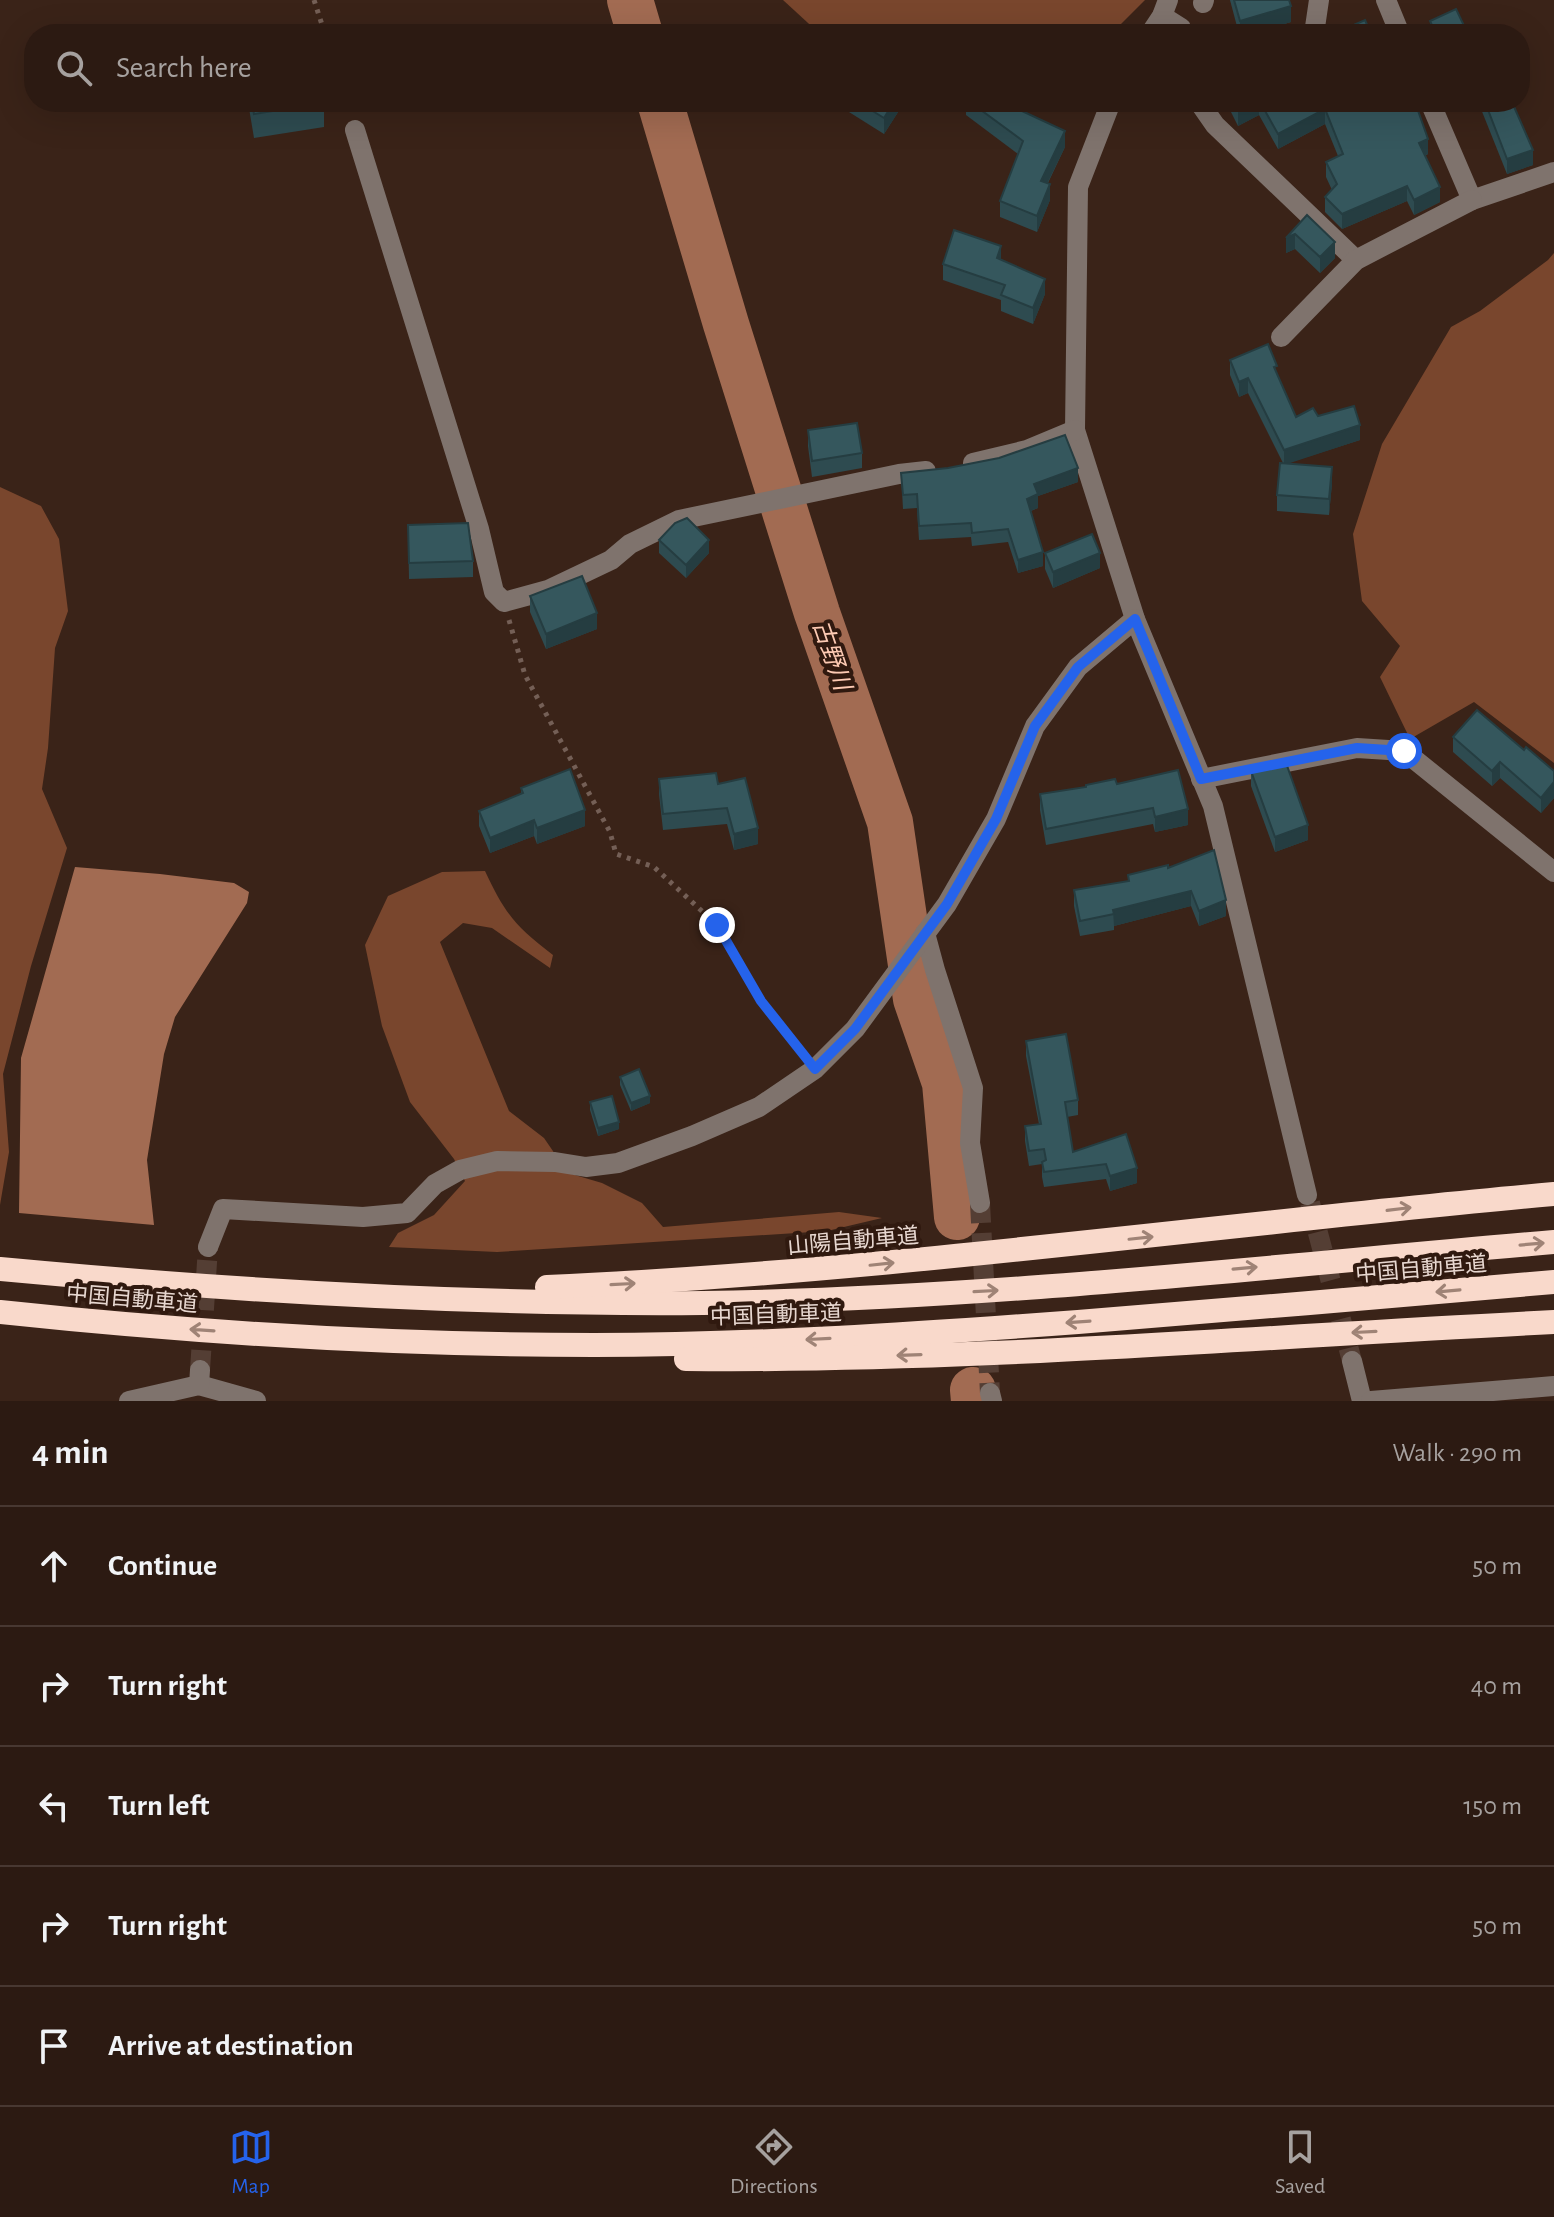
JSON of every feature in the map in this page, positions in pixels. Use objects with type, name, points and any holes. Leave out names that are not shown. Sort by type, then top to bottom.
[{"type":"highway","name":"山陽自動車道","points":[[153,1283],[276,1288],[501,1289],[739,1277],[1554,1194]]},
{"type":"highway","name":"中国自動車道","points":[[0,1269],[153,1283],[440,1299],[560,1303],[736,1302],[1012,1289],[1554,1242]]},
{"type":"highway","name":"中国自動車道","points":[[0,1312],[280,1336],[440,1343],[596,1345],[780,1341],[1008,1327],[1554,1282]]},
{"type":"highway","points":[[280,1336],[440,1350],[604,1358],[776,1360],[975,1353],[1554,1322]]},
{"type":"street","points":[[1315,24],[1319,0]]},
{"type":"street","points":[[1386,0],[1396,24]]},
{"type":"street","points":[[1165,8],[1178,24]]},
{"type":"street","points":[[1107,112],[1078,187],[1075,430],[1135,619],[1213,806],[1307,1195]]},
{"type":"street","points":[[1206,112],[1215,125],[1356,260]]},
{"type":"street","points":[[1434,112],[1472,200]]},
{"type":"street","points":[[355,130],[479,529],[494,592],[504,602],[548,590],[611,560],[630,544],[679,520],[899,474],[953,468],[1027,450],[1075,430]]},
{"type":"street","points":[[1281,337],[1356,260],[1472,200],[1554,172]]},
{"type":"street","points":[[208,1247],[223,1209],[363,1217],[407,1213],[435,1184],[460,1170],[497,1161],[555,1162],[586,1167],[618,1163],[759,1107],[815,1069],[855,1029],[947,904],[996,819],[1035,726],[1078,667],[1135,619]]},
{"type":"street","points":[[1201,779],[1357,748],[1404,751],[1554,872]]},
{"type":"street","points":[[925,933],[973,1088],[970,1143],[980,1203]]},
{"type":"street","points":[[1352,1361],[1362,1401]]},
{"type":"street","points":[[129,1401],[200,1378],[256,1401]]},
{"type":"street","points":[[1371,1401],[1554,1386]]},
{"type":"path","points":[[314,0],[322,24]]},
{"type":"path","points":[[504,602],[525,675],[610,832],[616,854],[654,867],[717,925],[761,1001],[815,1069]]},
{"type":"shaded area","points":[[783,0],[1145,0],[1121,24],[809,24]]},
{"type":"shaded area","points":[[1554,253],[1554,763],[1474,702],[1410,739],[1380,677],[1400,646],[1362,601],[1353,534],[1382,444],[1451,327],[1480,311]]},
{"type":"shaded area","points":[[0,487],[41,506],[59,539],[68,611],[55,648],[42,789],[67,848],[31,966],[3,1074],[9,1152],[0,1205]]},
{"type":"shaded area","points":[[75,867],[234,883],[249,892],[247,903],[175,1017],[164,1054],[147,1160],[154,1225],[19,1213],[21,1058]]},
{"type":"shaded area","points":[[485,871],[513,919],[553,955],[550,968],[492,928],[463,923],[440,942],[509,1111],[544,1138],[568,1173],[602,1183],[642,1203],[663,1227],[839,1212],[882,1218],[827,1231],[497,1252],[389,1247],[398,1233],[434,1215],[465,1181],[454,1159],[410,1102],[382,1026],[365,945],[388,896],[442,872]]},
{"type":"building","points":[[1234,0],[1289,0],[1291,6],[1240,21]]},
{"type":"building","points":[[1456,9],[1463,24],[1431,24],[1430,21]]},
{"type":"building","points":[[874,112],[888,112],[884,118]]},
{"type":"building","points":[[984,112],[1024,112],[1065,131],[1041,181],[1050,184],[1037,216],[1000,201],[1023,141]]},
{"type":"building","points":[[1266,112],[1319,112],[1278,134]]},
{"type":"building","points":[[1326,112],[1419,112],[1428,139],[1419,143],[1440,187],[1414,200],[1407,186],[1342,214],[1325,197],[1337,184],[1326,162],[1343,154]]},
{"type":"building","points":[[1489,112],[1516,112],[1533,150],[1507,159]]},
{"type":"building","points":[[1307,215],[1335,242],[1320,257],[1295,234],[1286,238]]},
{"type":"building","points":[[954,230],[1001,246],[997,258],[1045,279],[1033,308],[1001,295],[1005,285],[943,264]]},
{"type":"building","points":[[1268,344],[1277,366],[1274,367],[1296,417],[1313,408],[1318,416],[1354,406],[1360,425],[1284,450],[1248,378],[1239,382],[1230,360]]},
{"type":"building","points":[[857,423],[862,453],[812,461],[808,430]]},
{"type":"building","points":[[1065,435],[1078,468],[1034,484],[1038,494],[1027,499],[1043,552],[1018,560],[1008,529],[972,533],[971,523],[919,526],[917,494],[903,495],[901,473],[999,458]]},
{"type":"building","points":[[1280,463],[1332,467],[1329,499],[1277,495]]},
{"type":"building","points":[[687,518],[709,540],[686,565],[659,540],[675,523]]},
{"type":"building","points":[[468,523],[473,561],[409,563],[408,525]]},
{"type":"building","points":[[1092,534],[1100,553],[1053,572],[1045,553]]},
{"type":"building","points":[[582,576],[597,613],[546,634],[530,596]]},
{"type":"building","points":[[1477,710],[1554,771],[1554,782],[1541,798],[1500,762],[1492,771],[1453,737]]},
{"type":"building","points":[[1285,760],[1308,825],[1275,837],[1251,771]]},
{"type":"building","points":[[570,769],[585,810],[537,828],[534,820],[490,838],[479,811],[523,793],[521,788]]},
{"type":"building","points":[[1178,770],[1188,809],[1155,817],[1153,808],[1046,829],[1040,794],[1115,779],[1117,784]]},
{"type":"building","points":[[716,773],[718,784],[745,778],[758,828],[734,834],[727,808],[663,814],[659,779]]},
{"type":"building","points":[[1214,850],[1226,900],[1199,911],[1191,891],[1080,921],[1074,890],[1129,881],[1128,875],[1168,865],[1168,868]]},
{"type":"building","points":[[1066,1034],[1078,1100],[1065,1102],[1073,1152],[1126,1134],[1137,1168],[1110,1176],[1106,1164],[1044,1172],[1044,1149],[1029,1151],[1025,1126],[1041,1124],[1026,1041]]},
{"type":"building","points":[[639,1069],[650,1096],[631,1103],[620,1077]]},
{"type":"building","points":[[612,1096],[619,1122],[598,1128],[590,1102]]},
{"type":"waterway","name":"古野川","points":[[630,0],[637,24]]},
{"type":"waterway","name":"古野川","points":[[663,112],[817,613],[890,822],[916,999],[945,1083],[957,1217]]},
{"type":"waterway","name":"古野川","points":[[973,1390],[974,1401]]},
{"type":"tunnel","points":[[980,1203],[990,1393]]},
{"type":"tunnel","points":[[1310,1203],[1352,1361]]},
{"type":"tunnel","points":[[200,1370],[208,1247]]},
{"type":"route","points":[[717,925],[761,1001],[815,1069],[855,1029],[947,904],[996,819],[1035,726],[1078,667],[1135,619],[1201,779],[1357,748],[1404,751]]}]
